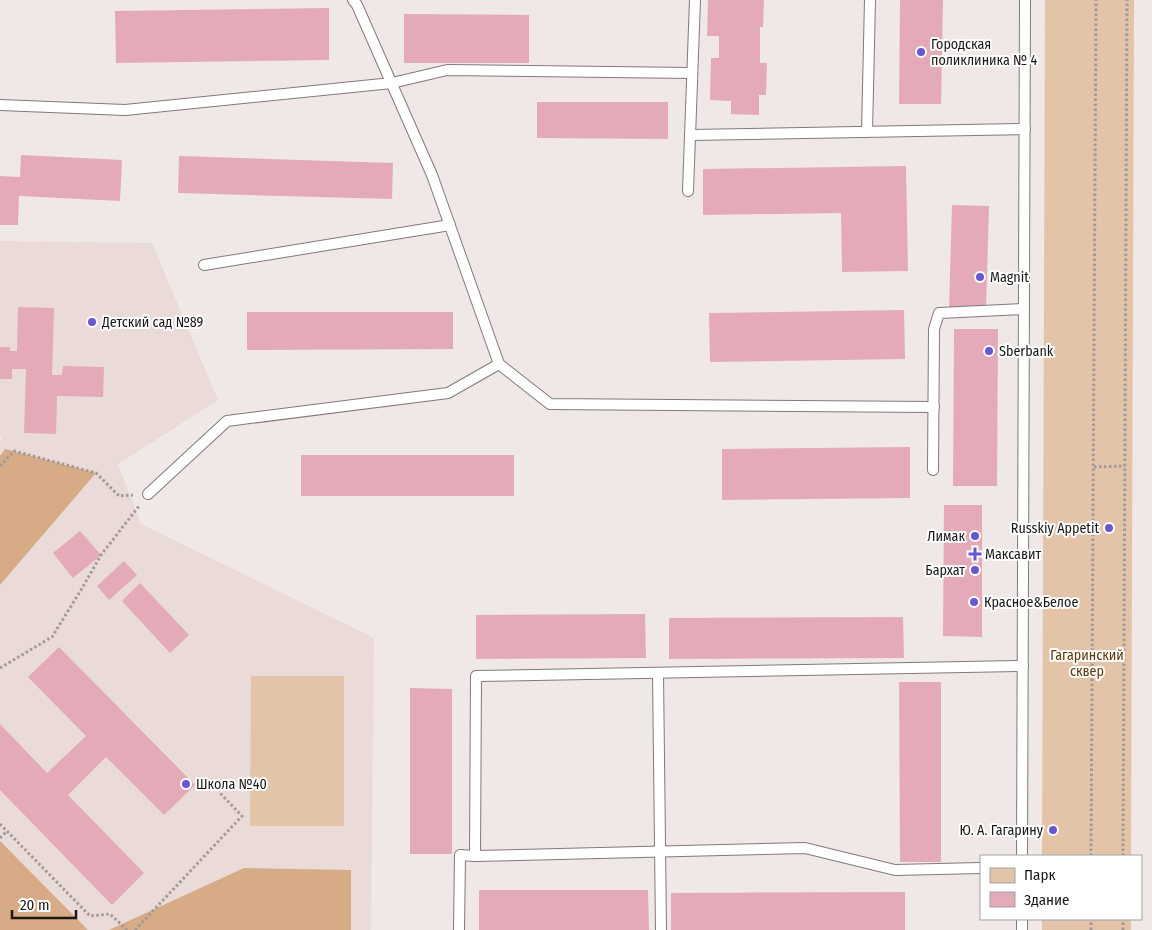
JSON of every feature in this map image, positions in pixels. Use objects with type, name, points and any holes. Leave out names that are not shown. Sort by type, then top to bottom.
[{"type":"lane","points":[[353,0],[357,5],[432,175],[499,364],[550,404],[934,407]]},
{"type":"lane","points":[[688,191],[694,0]]},
{"type":"lane","points":[[867,132],[870,0]]},
{"type":"lane","points":[[1022,855],[1025,0]]},
{"type":"lane","points":[[0,105],[125,110],[392,83],[447,70],[692,73]]},
{"type":"lane","points":[[690,135],[1025,129]]},
{"type":"lane","points":[[204,265],[450,225]]},
{"type":"lane","points":[[933,470],[934,329],[939,313],[1024,309]]},
{"type":"lane","points":[[148,494],[227,421],[448,393],[499,364]]},
{"type":"lane","points":[[476,856],[476,676],[1023,666]]},
{"type":"lane","points":[[658,673],[661,930]]},
{"type":"lane","points":[[459,930],[460,855],[805,848],[895,870],[980,868]]},
{"type":"path","points":[[1091,855],[1096,0]]},
{"type":"path","points":[[1123,855],[1127,0]]},
{"type":"path","points":[[0,466],[14,451],[96,473],[119,496],[148,494]]},
{"type":"path","points":[[1094,467],[1125,466]]},
{"type":"path","points":[[0,668],[52,637],[101,555],[148,494]]},
{"type":"path","points":[[135,930],[242,816],[220,793]]},
{"type":"path","points":[[0,824],[90,916],[110,914],[127,930]]},
{"type":"path","points":[[0,838],[7,831]]},
{"type":"shaded area","name":"Школа №40","points":[[0,241],[152,243],[218,400],[118,464],[141,524],[374,638],[371,930],[0,930],[0,441],[2,437],[0,437]]},
{"type":"shaded area","points":[[5,449],[96,473],[0,585],[0,456]]},
{"type":"shaded area","points":[[0,841],[88,930],[0,930]]},
{"type":"shaded area","points":[[244,868],[351,870],[351,930],[109,930]]},
{"type":"green space","name":"Гагаринский сквер","points":[[1045,0],[1134,0],[1131,855],[1042,855]]},
{"type":"green space","points":[[251,676],[344,676],[344,826],[250,826]]},
{"type":"green space","points":[[1042,920],[1131,920],[1131,930],[1042,930]]},
{"type":"building","points":[[708,0],[764,0],[763,27],[760,27],[760,63],[767,63],[766,95],[759,95],[759,115],[731,114],[731,101],[710,100],[711,58],[719,58],[719,36],[707,36]]},
{"type":"building","name":"Городская поликлиника № 4","points":[[900,0],[943,0],[941,104],[899,104]]},
{"type":"building","points":[[329,8],[329,60],[116,63],[115,11]]},
{"type":"building","points":[[404,14],[529,15],[529,63],[404,63]]},
{"type":"building","points":[[537,102],[668,102],[668,139],[537,138]]},
{"type":"building","points":[[21,155],[122,160],[120,201],[19,196],[18,225],[0,225],[0,176],[20,177]]},
{"type":"building","points":[[179,156],[393,163],[392,199],[178,193]]},
{"type":"building","points":[[906,166],[908,271],[842,272],[841,213],[703,215],[703,169]]},
{"type":"building","points":[[952,205],[989,206],[986,310],[949,309]]},
{"type":"building","points":[[18,307],[54,308],[52,375],[62,375],[63,366],[104,367],[103,397],[57,396],[56,434],[24,433],[26,369],[12,369],[12,379],[0,379],[0,347],[10,347],[10,351],[17,351]]},
{"type":"building","points":[[904,310],[905,359],[710,362],[709,313]]},
{"type":"building","points":[[247,312],[453,312],[453,349],[247,350]]},
{"type":"building","points":[[954,329],[998,329],[997,486],[953,486]]},
{"type":"building","points":[[910,447],[910,498],[722,500],[722,449]]},
{"type":"building","points":[[301,455],[514,455],[514,496],[301,496]]},
{"type":"building","points":[[944,505],[982,505],[982,637],[943,636]]},
{"type":"building","points":[[80,531],[101,555],[73,578],[53,553]]},
{"type":"building","points":[[124,561],[137,575],[109,600],[97,586]]},
{"type":"building","points":[[140,583],[189,635],[170,653],[122,601]]},
{"type":"building","points":[[645,614],[646,658],[476,659],[476,615]]},
{"type":"building","points":[[903,617],[904,658],[669,659],[669,618]]},
{"type":"building","points":[[59,647],[195,785],[164,815],[106,757],[68,795],[144,873],[112,905],[0,790],[0,724],[47,773],[86,736],[28,677]]},
{"type":"building","points":[[899,682],[941,682],[941,862],[900,862]]},
{"type":"building","points":[[410,688],[452,689],[452,854],[410,854]]},
{"type":"building","points":[[479,890],[648,890],[649,930],[479,930]]},
{"type":"building","points":[[905,892],[905,930],[671,930],[671,893]]},
{"type":"place","name":"Городская поликлиника № 4","points":[[921,52]]},
{"type":"place","name":"Magnit","points":[[980,277]]},
{"type":"place","name":"Детский сад №89","points":[[92,322]]},
{"type":"place","name":"Sberbank","points":[[989,351]]},
{"type":"place","name":"Russkiy Appetit","points":[[1109,528]]},
{"type":"place","name":"Лимак","points":[[975,536]]},
{"type":"place","name":"Максавит","points":[[975,554]]},
{"type":"place","name":"Бархат","points":[[975,570]]},
{"type":"place","name":"Красное&Белое","points":[[974,602]]},
{"type":"place","name":"Школа №40","points":[[186,784]]},
{"type":"place","name":"Ю. А. Гагарину","points":[[1053,830]]}]
